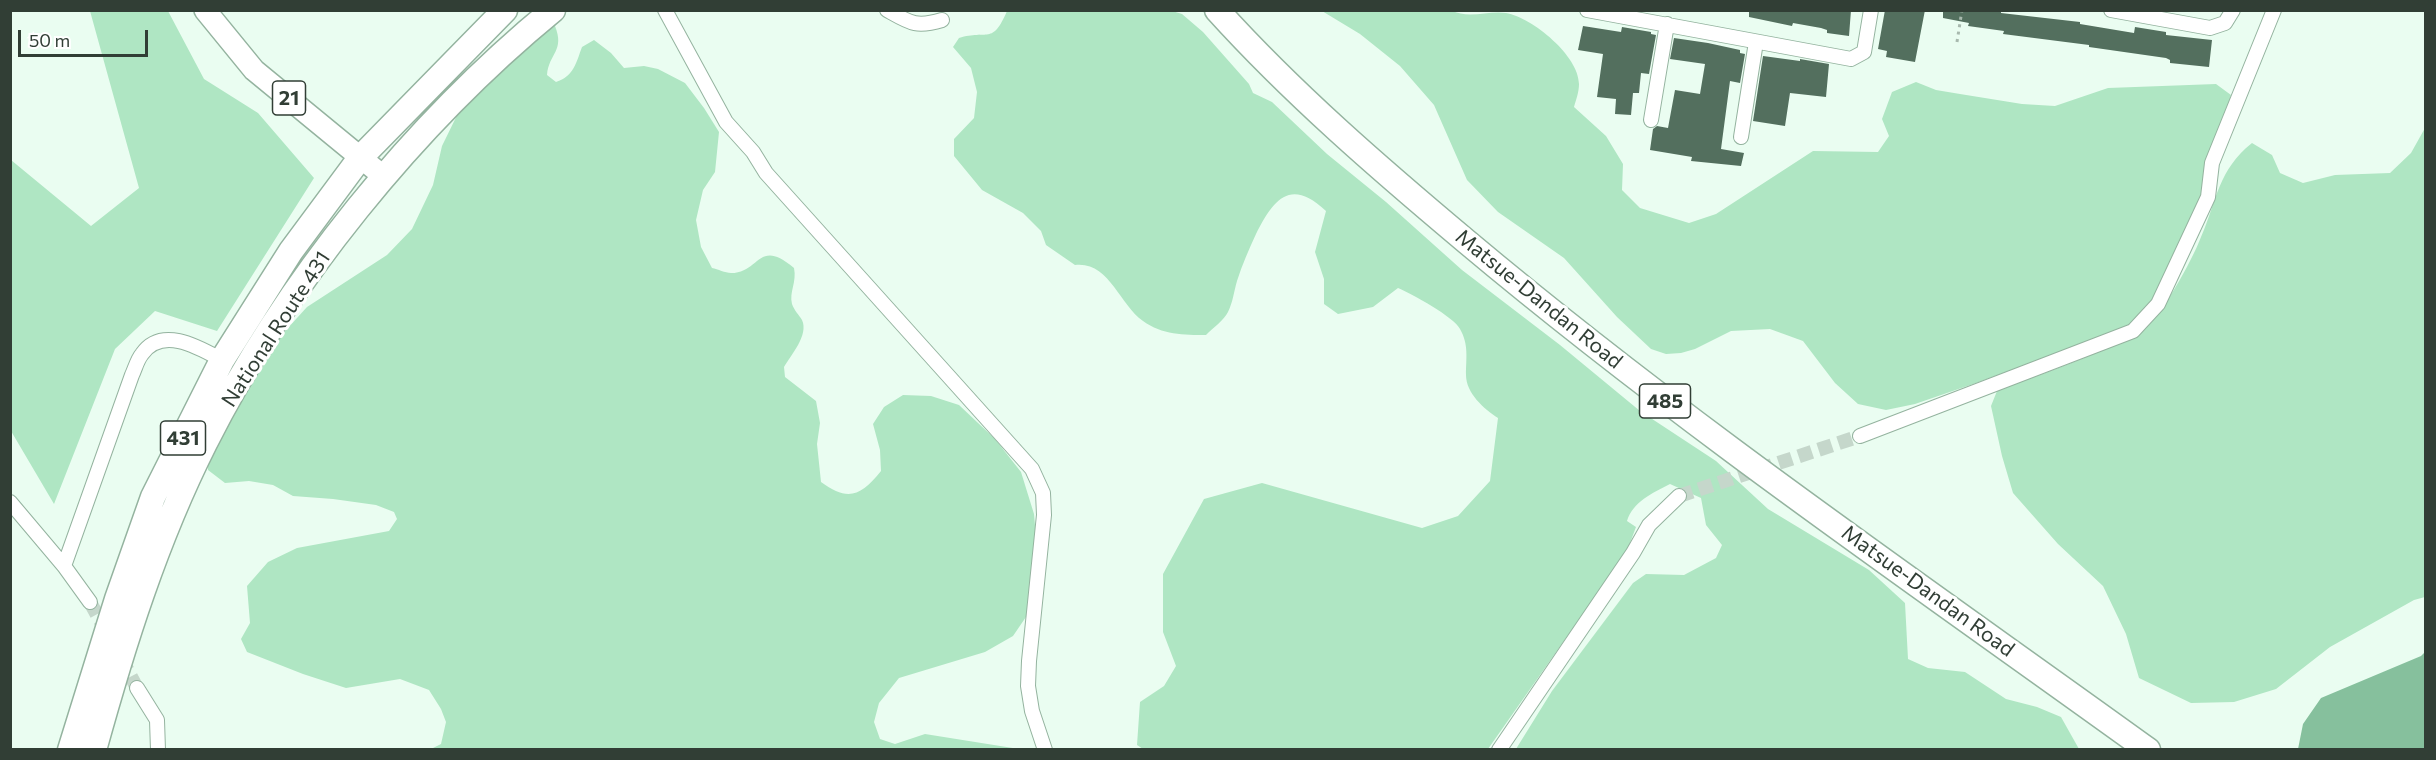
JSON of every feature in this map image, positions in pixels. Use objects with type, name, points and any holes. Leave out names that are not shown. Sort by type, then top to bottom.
[{"type":"highway","name":"National Route 431","points":[[70,750],[117,599],[153,497],[222,360],[291,251],[360,158],[506,10]]},
{"type":"highway","name":"National Route 431","points":[[94,750],[137,605],[176,508],[205,442],[276,320],[383,176],[509,46],[553,10]]},
{"type":"highway","name":"Matsue-Dandan Road","points":[[1216,10],[1308,103],[1410,194],[1537,300],[1689,419],[2148,750]]},
{"type":"main road","name":"21","points":[[205,10],[254,70],[383,176]]},
{"type":"street","points":[[666,10],[726,122],[753,152],[766,173],[1032,469],[1043,493],[1044,515],[1028,686],[1032,711],[1045,750]]},
{"type":"street","points":[[887,10],[914,25],[927,25],[942,20]]},
{"type":"street","points":[[1587,10],[1851,59],[1864,52],[1871,10]]},
{"type":"street","points":[[2111,10],[2165,15],[2210,28],[2225,23],[2233,10]]},
{"type":"street","points":[[1860,436],[2133,331],[2143,322],[2158,304],[2208,197],[2212,163],[2274,10]]},
{"type":"street","points":[[1651,120],[1667,24]]},
{"type":"street","points":[[1741,137],[1756,42]]},
{"type":"street","points":[[64,566],[132,375],[142,353],[152,344],[167,340],[184,341],[222,360]]},
{"type":"street","points":[[1499,750],[1633,553],[1649,525],[1679,496]]},
{"type":"street","points":[[10,502],[64,566],[90,602]]},
{"type":"street","points":[[137,688],[157,720],[158,750]]},
{"type":"path","points":[[1957,42],[1962,10]]},
{"type":"shaded area","points":[[1169,10],[1182,14],[1203,32],[1249,84],[1253,93],[1272,102],[1327,154],[1386,202],[1462,270],[1560,345],[1640,411],[1716,461],[1768,509],[1869,570],[1905,603],[1908,659],[1928,668],[1965,672],[2006,699],[2037,707],[2061,717],[2079,749],[1516,749],[1552,691],[1633,583],[1646,574],[1684,575],[1716,558],[1722,545],[1706,525],[1701,498],[1670,484],[1638,503],[1634,508],[1627,521],[1636,527],[1627,551],[1488,749],[1143,749],[1137,745],[1140,702],[1164,686],[1176,666],[1163,632],[1163,574],[1204,499],[1262,483],[1422,528],[1458,516],[1490,481],[1498,418],[1472,394],[1467,382],[1466,346],[1463,335],[1456,324],[1441,312],[1398,288],[1373,307],[1338,314],[1324,304],[1324,279],[1315,252],[1326,211],[1314,201],[1293,194],[1277,202],[1263,221],[1248,251],[1228,312],[1206,335],[1165,332],[1150,326],[1135,314],[1113,285],[1097,270],[1075,265],[1046,245],[1041,231],[1023,213],[982,190],[954,156],[954,139],[974,118],[977,92],[971,68],[953,47],[959,38],[993,33],[1007,11]]},
{"type":"shaded area","points":[[1451,10],[1472,15],[1499,12],[1517,16],[1553,40],[1577,73],[1579,87],[1574,107],[1606,136],[1623,164],[1622,190],[1640,208],[1689,223],[1716,214],[1813,151],[1878,152],[1889,136],[1882,119],[1892,92],[1916,82],[1936,90],[2022,104],[2055,106],[2108,88],[2216,84],[2231,95],[2202,197],[2154,300],[2127,327],[1976,383],[1915,404],[1886,410],[1858,404],[1835,383],[1803,341],[1770,329],[1731,331],[1695,349],[1681,353],[1666,354],[1651,349],[1617,317],[1564,258],[1498,212],[1467,180],[1434,105],[1400,66],[1360,34],[1322,11]]},
{"type":"shaded area","points":[[90,11],[168,11],[204,79],[258,113],[314,178],[217,331],[155,311],[115,349],[54,504],[11,431],[11,160],[91,226],[139,188]]},
{"type":"shaded area","points":[[542,25],[555,26],[558,34],[557,47],[547,75],[556,82],[571,73],[582,47],[594,40],[611,53],[624,68],[644,66],[658,69],[685,83],[719,132],[715,172],[703,190],[696,220],[701,247],[712,268],[726,272],[741,272],[766,256],[782,259],[794,268],[795,278],[791,300],[804,326],[798,345],[784,367],[785,377],[816,401],[820,423],[817,444],[821,482],[847,494],[860,491],[874,479],[881,471],[880,450],[873,424],[884,407],[903,395],[931,396],[959,405],[995,439],[1021,472],[1034,514],[1037,548],[1028,614],[1013,636],[985,652],[899,678],[879,703],[874,722],[880,739],[895,744],[925,734],[1019,749],[431,749],[441,744],[446,722],[429,690],[400,679],[346,688],[247,652],[241,639],[250,623],[247,586],[268,562],[297,548],[389,531],[397,519],[394,512],[376,505],[293,496],[273,485],[249,481],[225,483],[208,470],[208,452],[277,340],[307,307],[387,255],[412,229],[433,185],[442,146],[464,101]]},
{"type":"shaded area","points":[[2425,128],[2425,597],[2414,600],[2330,647],[2276,689],[2234,702],[2191,703],[2139,678],[2126,634],[2103,586],[2058,544],[2013,493],[1991,406],[1997,391],[2131,339],[2149,326],[2175,288],[2190,260],[2225,175],[2241,153],[2252,143],[2272,155],[2280,173],[2303,183],[2335,175],[2390,173],[2411,153]]},
{"type":"shaded area","points":[[2425,652],[2425,749],[2298,749],[2303,724],[2321,698],[2421,656]]},
{"type":"building","points":[[1749,10],[1851,10],[1849,36],[1827,33],[1827,30],[1821,28],[1793,23],[1792,26],[1749,17]]},
{"type":"building","points":[[1885,10],[1925,10],[1915,62],[1886,57],[1887,51],[1878,49]]},
{"type":"building","points":[[1943,10],[2001,10],[2001,13],[2080,22],[2080,24],[2134,33],[2135,27],[2166,32],[2166,35],[2212,40],[2209,67],[2170,63],[2170,60],[2166,58],[2089,47],[2089,45],[2003,34],[2004,31],[1968,26],[1969,23],[1943,18]]},
{"type":"building","points":[[1583,26],[1621,32],[1622,27],[1656,35],[1649,74],[1641,73],[1639,93],[1633,93],[1631,115],[1615,114],[1616,99],[1597,97],[1603,54],[1578,50]]},
{"type":"building","points":[[1674,38],[1740,50],[1740,53],[1745,54],[1740,83],[1730,81],[1721,149],[1744,153],[1741,166],[1691,161],[1692,157],[1650,150],[1653,129],[1657,126],[1668,128],[1675,90],[1700,94],[1705,64],[1670,59]]},
{"type":"building","points":[[1763,56],[1829,64],[1826,97],[1790,93],[1785,126],[1753,121]]},
{"type":"tunnel","points":[[1679,496],[1860,436]]},
{"type":"tunnel","points":[[90,602],[107,633]]},
{"type":"tunnel","points":[[121,658],[137,688]]}]
